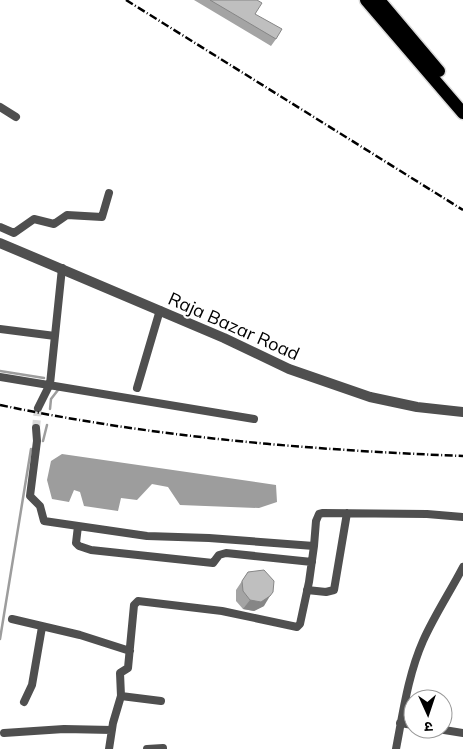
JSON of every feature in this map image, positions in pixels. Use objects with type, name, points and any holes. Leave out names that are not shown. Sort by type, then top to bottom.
[{"type":"highway","points":[[366,0],[463,114]]},
{"type":"highway","points":[[379,0],[463,100]]},
{"type":"street","points":[[0,107],[16,117]]},
{"type":"street","points":[[0,227],[14,233],[34,219],[54,224],[67,215],[98,218],[104,214],[109,193]]},
{"type":"street","name":"Raja Bazar Road","points":[[0,243],[160,310],[289,369],[370,397],[417,407],[463,412]]},
{"type":"street","points":[[38,408],[50,384],[62,268]]},
{"type":"street","points":[[137,388],[160,310]]},
{"type":"street","points":[[0,329],[55,336]]},
{"type":"street","points":[[0,377],[254,420]]},
{"type":"street","points":[[36,428],[30,496],[40,506],[44,521],[146,536],[209,538],[314,546]]},
{"type":"street","points":[[308,590],[326,592],[334,590],[347,513]]},
{"type":"street","points":[[109,749],[121,696],[120,672],[128,668],[134,605],[140,600],[222,611],[291,627],[300,624],[308,590],[316,521],[319,514],[427,514],[463,517]]},
{"type":"street","points":[[78,526],[76,543],[92,550],[213,563],[219,555],[226,553],[312,562]]},
{"type":"street","points":[[396,749],[400,723],[423,641],[463,567]]},
{"type":"street","points":[[12,619],[80,635],[130,650]]},
{"type":"street","points":[[24,702],[32,685],[42,627]]},
{"type":"street","points":[[121,696],[160,701]]},
{"type":"street","points":[[4,733],[64,729],[112,730]]},
{"type":"street","points":[[147,749],[163,748]]},
{"type":"shaded area","points":[[62,454],[276,485],[277,502],[259,508],[180,505],[168,487],[152,484],[137,500],[121,498],[118,511],[84,506],[80,492],[74,490],[69,502],[52,499],[47,480],[51,461]]},
{"type":"building","points":[[210,0],[257,0],[262,3],[255,14],[282,29],[276,39]]},
{"type":"building","points":[[264,570],[274,581],[273,592],[261,602],[250,600],[243,591],[242,581],[248,572]]},
{"type":"waterway","points":[[0,371],[44,378]]},
{"type":"waterway","points":[[50,409],[51,399],[58,390]]},
{"type":"waterway","points":[[43,441],[47,425]]},
{"type":"waterway","points":[[0,639],[31,449]]},
{"type":"tunnel","points":[[36,428],[38,408]]},
{"type":"railway","points":[[126,0],[463,210]]},
{"type":"railway","points":[[0,405],[115,426],[172,434],[288,446],[463,456]]}]
